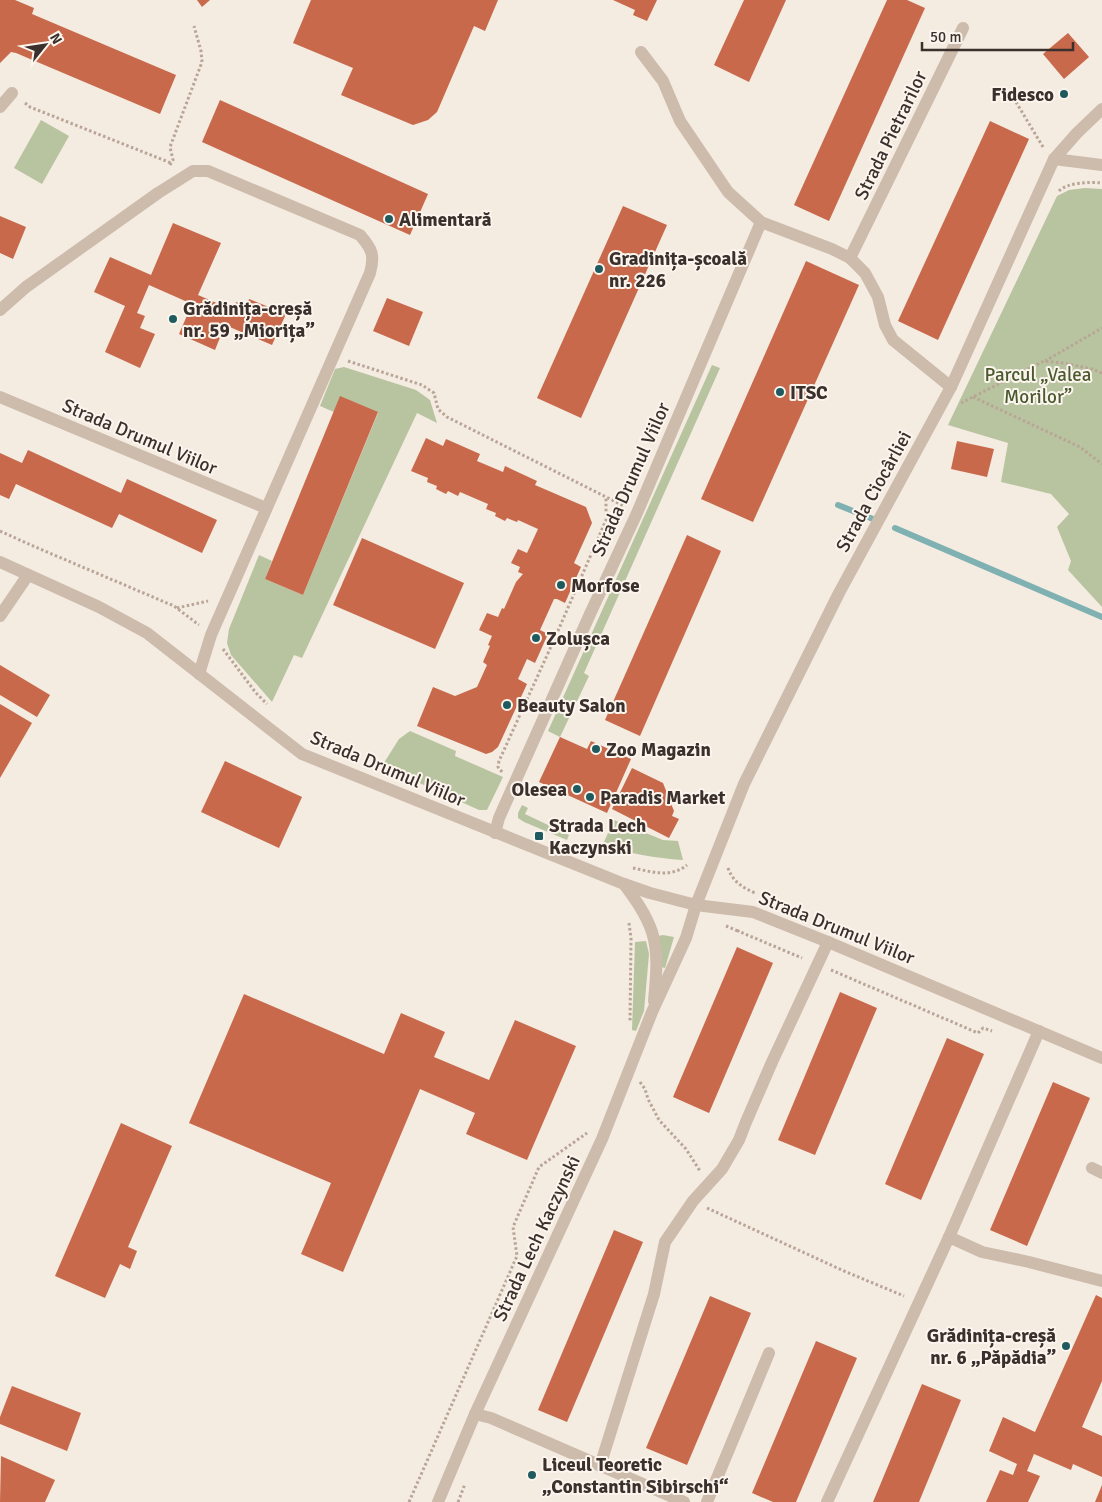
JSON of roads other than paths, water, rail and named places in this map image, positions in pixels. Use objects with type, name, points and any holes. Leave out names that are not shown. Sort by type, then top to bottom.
[{"type":"street","name":"Strada Pietrarilor","points":[[850,258],[963,28]]},
{"type":"street","points":[[640,52],[663,81],[680,121],[728,192],[761,222],[832,249],[850,258],[865,273],[878,297],[885,325],[893,340],[951,387]]},
{"type":"street","points":[[0,107],[12,93]]},
{"type":"street","name":"Strada Ciocârliei","points":[[696,905],[749,775],[839,593],[951,387],[1054,159],[1102,109]]},
{"type":"street","points":[[1054,159],[1102,166]]},
{"type":"street","points":[[1,308],[26,287],[158,193],[194,171],[208,171],[360,235],[372,249],[373,260],[370,273],[211,635],[199,674]]},
{"type":"street","name":"Strada Drumul Viilor","points":[[495,833],[499,818],[637,513],[761,222]]},
{"type":"street","name":"Strada Drumul Viilor","points":[[0,397],[266,508]]},
{"type":"street","name":"Strada Drumul Viilor","points":[[0,562],[99,607],[147,633],[302,754],[624,884],[696,905],[748,910],[1102,1058]]},
{"type":"street","points":[[0,616],[28,574]]},
{"type":"street","points":[[624,884],[639,906],[652,932],[656,952],[656,975],[652,1012]]},
{"type":"street","name":"Strada Lech Kaczynski","points":[[438,1502],[475,1414],[602,1139],[652,1012],[686,938],[696,905]]},
{"type":"street","points":[[600,1466],[654,1294],[666,1242],[693,1201],[722,1169],[739,1140],[768,1070],[828,942]]},
{"type":"street","points":[[828,1502],[949,1237],[1039,1031]]},
{"type":"street","points":[[949,1237],[982,1252],[1102,1281]]},
{"type":"street","points":[[707,1502],[769,1353]]},
{"type":"street","points":[[475,1414],[491,1418],[684,1502]]},
{"type":"waterway","points":[[838,505],[878,521]]},
{"type":"waterway","points":[[895,528],[1102,617]]},
{"type":"place","name":"Fidesco","points":[[1064,94]]},
{"type":"place","name":"Alimentară","points":[[389,219]]},
{"type":"place","name":"Gradinița-școală nr. 226","points":[[599,269]]},
{"type":"place","name":"Grădinița-creșă nr. 59 „Miorița”","points":[[173,319]]},
{"type":"place","name":"ITSC","points":[[780,392]]},
{"type":"place","name":"Morfose","points":[[561,585]]},
{"type":"place","name":"Zolușca","points":[[536,638]]},
{"type":"place","name":"Beauty Salon","points":[[507,705]]},
{"type":"place","name":"Zoo Magazin","points":[[596,749]]},
{"type":"place","name":"Olesea","points":[[577,789]]},
{"type":"place","name":"Paradis Market","points":[[590,797]]},
{"type":"place","name":"Strada Lech Kaczynski","points":[[539,836]]},
{"type":"place","name":"Grădinița-creșă nr. 6 „Păpădia”","points":[[1066,1346]]},
{"type":"place","name":"Liceul Teoretic „Constantin Sibirschi“","points":[[532,1475]]},
{"type":"park label","name":"Parcul „Valea Morilor”","points":[[1038,385]]}]
